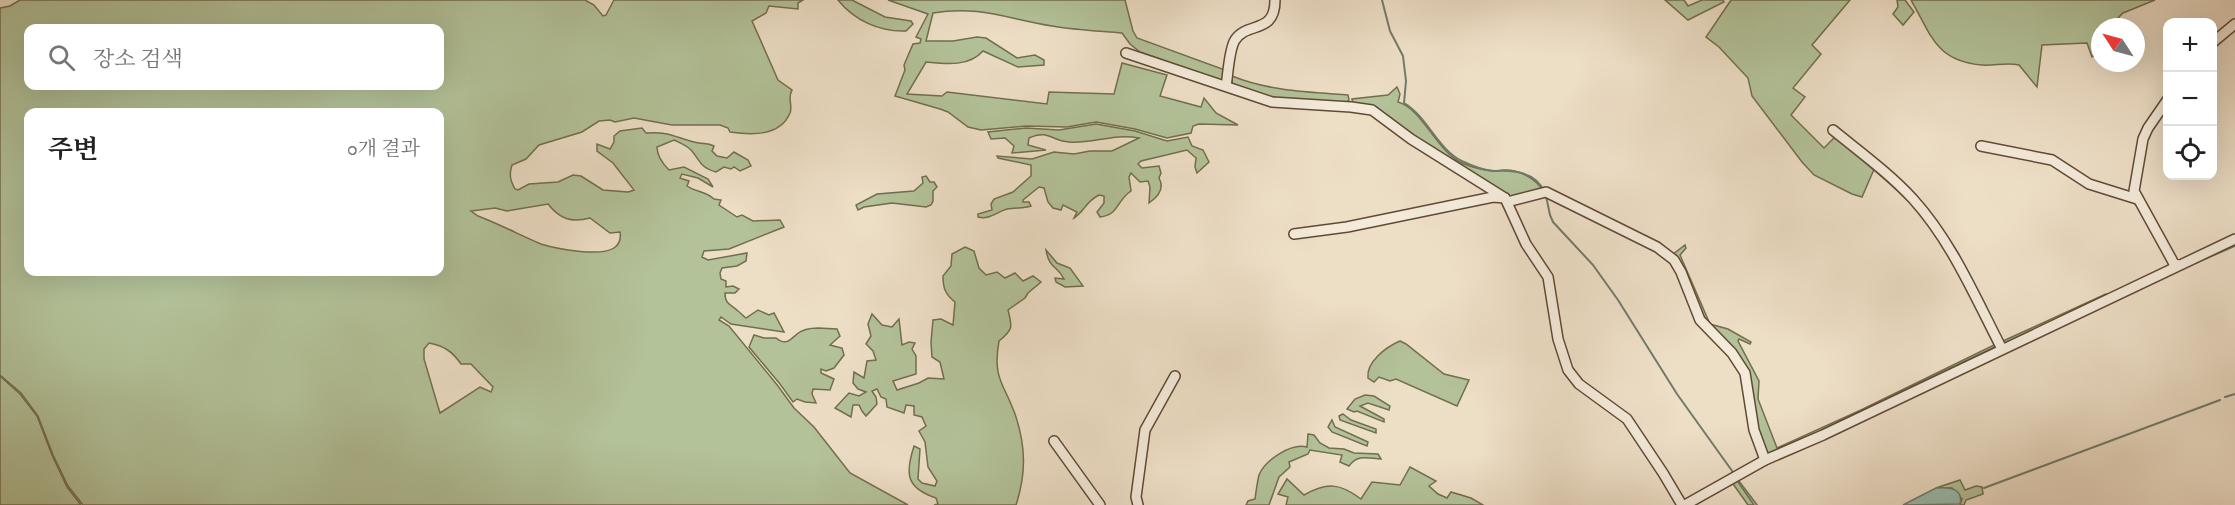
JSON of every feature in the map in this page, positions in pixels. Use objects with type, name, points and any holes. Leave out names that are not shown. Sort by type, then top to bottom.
[{"type":"street","points":[[1226,86],[1235,40],[1243,33],[1268,22],[1274,11],[1275,0]]},
{"type":"street","points":[[2217,39],[2235,24]]},
{"type":"street","points":[[1126,53],[1272,102],[1372,110],[1412,139],[1498,192],[1506,200],[1526,244],[1548,277],[1558,339],[1568,370],[1580,384],[1628,420],[1683,505],[1766,460],[2235,239]]},
{"type":"street","points":[[2163,106],[2143,139],[2134,191],[2174,264],[2179,265]]},
{"type":"street","points":[[1833,130],[1894,179],[1931,221],[1945,241],[2002,349]]},
{"type":"street","points":[[1981,146],[2052,160],[2089,184],[2137,199]]},
{"type":"street","points":[[1294,234],[1347,227],[1493,197],[1506,200],[1542,192],[1657,247],[1674,260],[1700,320],[1732,353],[1744,373],[1754,430],[1766,460]]},
{"type":"street","points":[[1138,505],[1136,496],[1145,430],[1175,376]]},
{"type":"street","points":[[1054,441],[1100,505]]},
{"type":"shaded area","points":[[20,0],[585,0],[594,5],[603,16],[606,15],[614,0],[803,0],[798,3],[798,9],[769,6],[766,13],[752,21],[778,80],[792,90],[790,113],[779,127],[764,133],[746,134],[730,132],[728,128],[720,125],[672,125],[634,118],[615,122],[599,121],[582,132],[539,145],[526,159],[512,165],[511,180],[515,189],[518,190],[529,184],[558,182],[573,175],[581,176],[603,190],[628,192],[634,190],[613,163],[597,151],[597,144],[610,149],[614,136],[620,131],[642,128],[646,133],[668,134],[712,145],[714,146],[712,151],[717,156],[727,158],[734,152],[748,160],[751,166],[740,171],[734,167],[731,169],[724,167],[716,172],[703,166],[689,148],[674,140],[657,147],[659,157],[669,170],[684,167],[708,179],[713,187],[698,178],[682,174],[680,178],[689,181],[687,186],[721,200],[719,205],[737,217],[742,215],[753,221],[780,220],[784,227],[729,249],[704,251],[702,257],[708,260],[747,253],[746,261],[737,266],[722,268],[721,279],[726,281],[726,287],[733,286],[739,289],[735,293],[725,293],[726,300],[746,318],[758,310],[769,315],[774,313],[784,332],[731,324],[721,317],[719,320],[729,326],[794,408],[814,427],[850,473],[908,505],[83,505],[68,486],[38,416],[21,393],[0,375],[0,8],[10,6]],"holes":[[[548,204],[566,218],[572,220],[590,218],[610,233],[620,232],[618,245],[607,251],[599,252],[557,248],[541,244],[471,211],[495,208],[507,211]],[[429,343],[451,352],[461,364],[471,364],[493,387],[491,392],[480,387],[440,413],[424,359],[424,349]]]},
{"type":"shaded area","points":[[838,0],[852,0],[885,17],[911,21],[913,24],[906,31],[877,27],[859,19]]},
{"type":"shaded area","points":[[888,0],[1125,0],[1137,38],[1225,70],[1226,82],[1140,52],[1122,33],[1061,27],[979,12],[950,11],[933,13],[926,41],[986,38],[1017,58],[1035,55],[1044,60],[1044,65],[1018,67],[983,51],[964,62],[949,64],[926,62],[907,94],[942,96],[947,92],[1047,104],[1049,92],[1114,94],[1122,63],[1167,75],[1160,96],[1201,107],[1204,98],[1216,113],[1238,125],[1199,124],[1193,126],[1191,133],[1167,138],[1096,122],[1067,127],[1026,126],[981,130],[968,127],[948,112],[895,96],[913,44],[920,43],[921,39],[916,37],[928,14]]},
{"type":"shaded area","points":[[1665,0],[1684,0],[1688,6],[1702,0],[1723,0],[1724,2],[1688,20]]},
{"type":"shaded area","points":[[1731,0],[1850,0],[1812,45],[1821,54],[1793,88],[1805,97],[1791,115],[1824,148],[1835,137],[1875,167],[1862,197],[1814,175],[1752,96],[1748,78],[1719,47],[1706,37]]},
{"type":"shaded area","points":[[1897,0],[1905,0],[1914,12],[1903,25],[1893,14],[1898,7]]},
{"type":"shaded area","points":[[1911,0],[2155,0],[2123,13],[2118,18],[2091,18],[2091,54],[2087,43],[2042,45],[2037,87],[2019,65],[1982,65],[1954,58],[1936,44]]},
{"type":"shaded area","points":[[1232,76],[1274,88],[1348,95],[1349,100],[1344,104],[1270,97],[1232,86]]},
{"type":"shaded area","points":[[1397,87],[1400,94],[1398,102],[1415,113],[1453,157],[1462,163],[1478,168],[1520,173],[1531,178],[1543,191],[1510,198],[1398,127],[1353,105],[1352,99],[1388,95]]},
{"type":"shaded area","points":[[1096,124],[1135,131],[1167,141],[1188,137],[1192,146],[1203,150],[1209,162],[1197,173],[1196,158],[1187,150],[1141,161],[1138,164],[1142,168],[1159,166],[1160,192],[1149,203],[1148,181],[1140,182],[1131,173],[1129,177],[1131,191],[1111,214],[1106,216],[1100,217],[1097,212],[1104,203],[1104,196],[1099,195],[1094,198],[1074,218],[1077,212],[1063,205],[1061,210],[1053,208],[1048,202],[1044,188],[1039,187],[1023,200],[1023,202],[1029,202],[1031,206],[1007,209],[986,217],[978,217],[978,214],[992,210],[991,204],[994,199],[1013,192],[1031,176],[1031,165],[997,156],[1032,159],[1054,152],[1074,154],[1112,151],[1139,138],[1121,137],[1069,142],[1041,135],[1029,138],[1028,145],[1046,150],[1012,153],[1014,146],[1005,138],[991,139],[988,132],[1026,128],[1059,130]]},
{"type":"shaded area","points":[[926,176],[937,187],[933,191],[931,205],[926,207],[892,203],[858,210],[856,205],[877,194],[914,191],[923,183],[922,177]]},
{"type":"shaded area","points":[[1685,245],[1686,248],[1680,255],[1710,324],[1728,329],[1751,342],[1750,344],[1739,339],[1738,341],[1759,381],[1758,399],[1777,448],[1996,344],[1997,346],[1766,457],[1748,376],[1703,320],[1672,255]]},
{"type":"shaded area","points":[[965,247],[974,251],[979,268],[986,275],[997,272],[1005,278],[1015,273],[1023,281],[1033,276],[1041,282],[1025,298],[1008,310],[1011,327],[999,341],[997,354],[998,373],[1016,417],[1022,439],[1024,461],[1022,483],[1016,505],[934,505],[938,504],[936,498],[913,485],[909,465],[914,446],[920,449],[918,479],[922,483],[935,486],[937,481],[928,467],[925,442],[919,431],[926,426],[922,417],[914,415],[914,406],[906,405],[904,413],[887,407],[886,399],[881,397],[877,389],[872,391],[877,404],[866,416],[859,405],[853,405],[851,417],[835,408],[849,393],[859,396],[866,392],[858,389],[853,383],[854,372],[864,378],[867,361],[876,360],[873,351],[866,344],[871,336],[868,324],[872,314],[882,325],[892,327],[899,319],[902,345],[909,342],[915,343],[912,349],[916,356],[916,374],[893,381],[897,390],[928,378],[944,379],[940,362],[932,357],[933,320],[941,319],[953,325],[955,302],[945,290],[943,276],[951,266],[952,254]]},
{"type":"shaded area","points":[[1046,250],[1057,263],[1070,268],[1083,286],[1065,287],[1056,282],[1055,278],[1064,279],[1049,261]]},
{"type":"shaded area","points":[[2106,294],[2108,296],[2002,345],[2001,342]]},
{"type":"shaded area","points":[[818,328],[837,329],[840,336],[830,345],[842,348],[844,355],[834,368],[826,371],[821,369],[821,373],[834,379],[830,390],[813,389],[812,394],[816,403],[797,399],[793,402],[749,347],[754,335],[776,338],[785,342],[802,331]]},
{"type":"shaded area","points":[[1400,341],[1444,374],[1469,380],[1457,406],[1396,379],[1390,381],[1379,377],[1374,382],[1368,378],[1370,366],[1374,361],[1383,351]]},
{"type":"shaded area","points":[[0,376],[20,394],[37,416],[67,487],[81,505],[0,505]]},
{"type":"shaded area","points":[[1365,395],[1374,396],[1390,406],[1389,410],[1368,403],[1360,406],[1384,419],[1384,422],[1347,409],[1355,399]]},
{"type":"shaded area","points":[[1343,414],[1351,420],[1376,429],[1376,433],[1340,420],[1339,416]]},
{"type":"shaded area","points":[[1332,420],[1335,427],[1368,442],[1367,446],[1332,432],[1328,427]]},
{"type":"shaded area","points":[[1308,434],[1314,435],[1320,443],[1329,448],[1344,449],[1354,453],[1378,454],[1381,459],[1359,458],[1349,466],[1340,462],[1342,455],[1310,450],[1308,454],[1289,462],[1290,467],[1279,477],[1269,505],[1246,505],[1248,501],[1255,499],[1262,469],[1286,450],[1301,446],[1307,447]]},
{"type":"shaded area","points":[[1410,467],[1436,481],[1429,486],[1438,494],[1447,498],[1451,492],[1471,498],[1483,505],[1286,505],[1288,497],[1278,494],[1287,479],[1304,495],[1320,488],[1333,486],[1340,487],[1361,499],[1372,482],[1400,485]]},
{"type":"shaded area","points":[[1736,479],[1754,505],[1748,505],[1731,481]]},
{"type":"shaded area","points":[[1960,480],[1965,490],[1976,486],[1982,487],[1983,494],[1966,500],[1964,505],[1960,505],[1962,499],[1952,488],[1936,488]]},
{"type":"shaded area","points":[[1936,488],[1950,488],[1957,492],[1961,499],[1960,504],[1903,505]]},
{"type":"waterway","points":[[1382,0],[1390,31],[1403,56],[1406,81],[1404,103],[1419,116],[1455,157],[1483,169],[1509,171],[1530,176],[1544,191]]},
{"type":"waterway","points":[[1546,196],[1553,222],[1593,265],[1618,300],[1677,394],[1735,475]]},
{"type":"waterway","points":[[2179,270],[2235,246]]},
{"type":"waterway","points":[[2225,397],[2235,394]]},
{"type":"waterway","points":[[1984,488],[2220,400]]},
{"type":"waterway","points":[[1738,480],[1757,505]]}]
